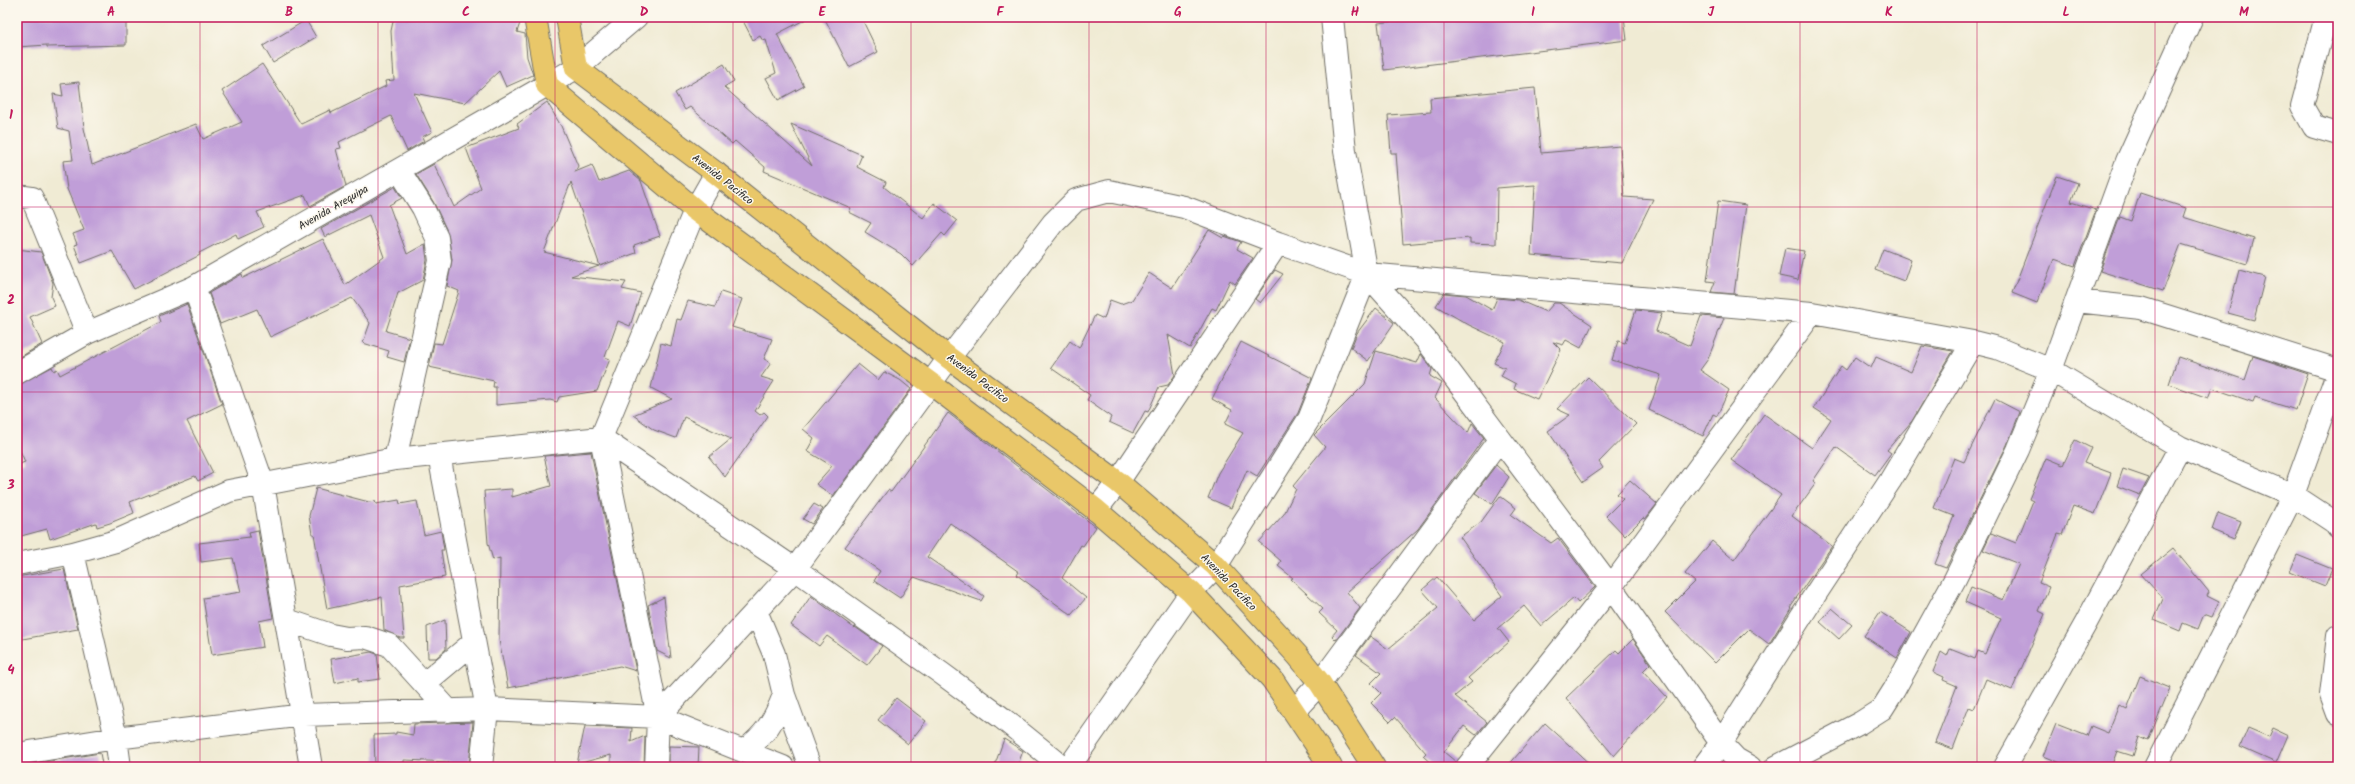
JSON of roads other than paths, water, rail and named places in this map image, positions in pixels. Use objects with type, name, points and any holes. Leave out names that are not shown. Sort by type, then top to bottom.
[{"type":"main road","points":[[535,17],[547,85],[695,210],[930,383],[1096,510],[1191,592],[1272,679],[1295,710],[1331,767]]},
{"type":"main road","points":[[567,17],[576,68]]},
{"type":"main road","name":"Avenida Pacifico","points":[[576,68],[716,173],[949,358],[1118,482],[1216,566],[1298,656],[1320,683],[1374,767]]},
{"type":"street","name":"Avenida Arequipa","points":[[17,373],[87,333],[194,286],[547,85],[576,68],[636,17]]},
{"type":"street","points":[[1332,17],[1345,151],[1367,274],[1426,340],[1499,440],[1611,587],[1721,743],[1736,759],[1750,767]]},
{"type":"street","points":[[1776,767],[1860,723],[1882,709],[1894,690],[1955,579],[2018,450],[2051,370],[2127,161],[2192,17]]},
{"type":"street","points":[[2326,17],[2302,106],[2314,127],[2338,134]]},
{"type":"street","points":[[395,459],[440,261],[438,238],[423,208],[399,170]]},
{"type":"street","points":[[656,767],[658,717],[601,438],[695,210],[716,173]]},
{"type":"street","points":[[658,717],[795,569],[930,383],[1053,223],[1076,200],[1109,191],[1184,207],[1278,243],[1367,274],[1812,313],[1974,342],[1997,348],[2051,370],[2180,447],[2293,495],[2334,522],[2338,528]]},
{"type":"street","points":[[17,196],[32,198],[87,333]]},
{"type":"street","points":[[1096,510],[1118,482],[1278,243]]},
{"type":"street","points":[[1069,767],[1191,592],[1216,566],[1309,419],[1367,274]]},
{"type":"street","points":[[194,286],[263,484],[304,715],[311,767]]},
{"type":"street","points":[[2076,301],[2141,308],[2338,370],[2293,495],[2155,767]]},
{"type":"street","points":[[1467,767],[1611,587],[1812,313]]},
{"type":"street","points":[[1703,767],[1721,743],[1811,600],[1890,481],[1974,342]]},
{"type":"street","points":[[17,564],[73,553],[116,541],[229,491],[395,459],[601,438],[795,569],[954,682],[1063,767]]},
{"type":"street","points":[[1295,710],[1320,683],[1499,440]]},
{"type":"street","points":[[2005,767],[2086,623],[2180,447]]},
{"type":"street","points":[[439,455],[487,709],[481,767]]},
{"type":"street","points":[[73,553],[116,738],[120,767]]},
{"type":"street","points":[[756,611],[774,654],[784,696],[810,767]]},
{"type":"street","points":[[287,620],[331,635],[347,638],[364,636],[389,645],[449,711]]},
{"type":"street","points":[[2338,636],[2331,695],[2338,714]]},
{"type":"street","points":[[425,683],[474,642]]},
{"type":"street","points":[[744,751],[758,740],[773,724],[784,696]]},
{"type":"street","points":[[17,754],[116,738],[304,715],[487,709],[658,717],[783,767]]}]
